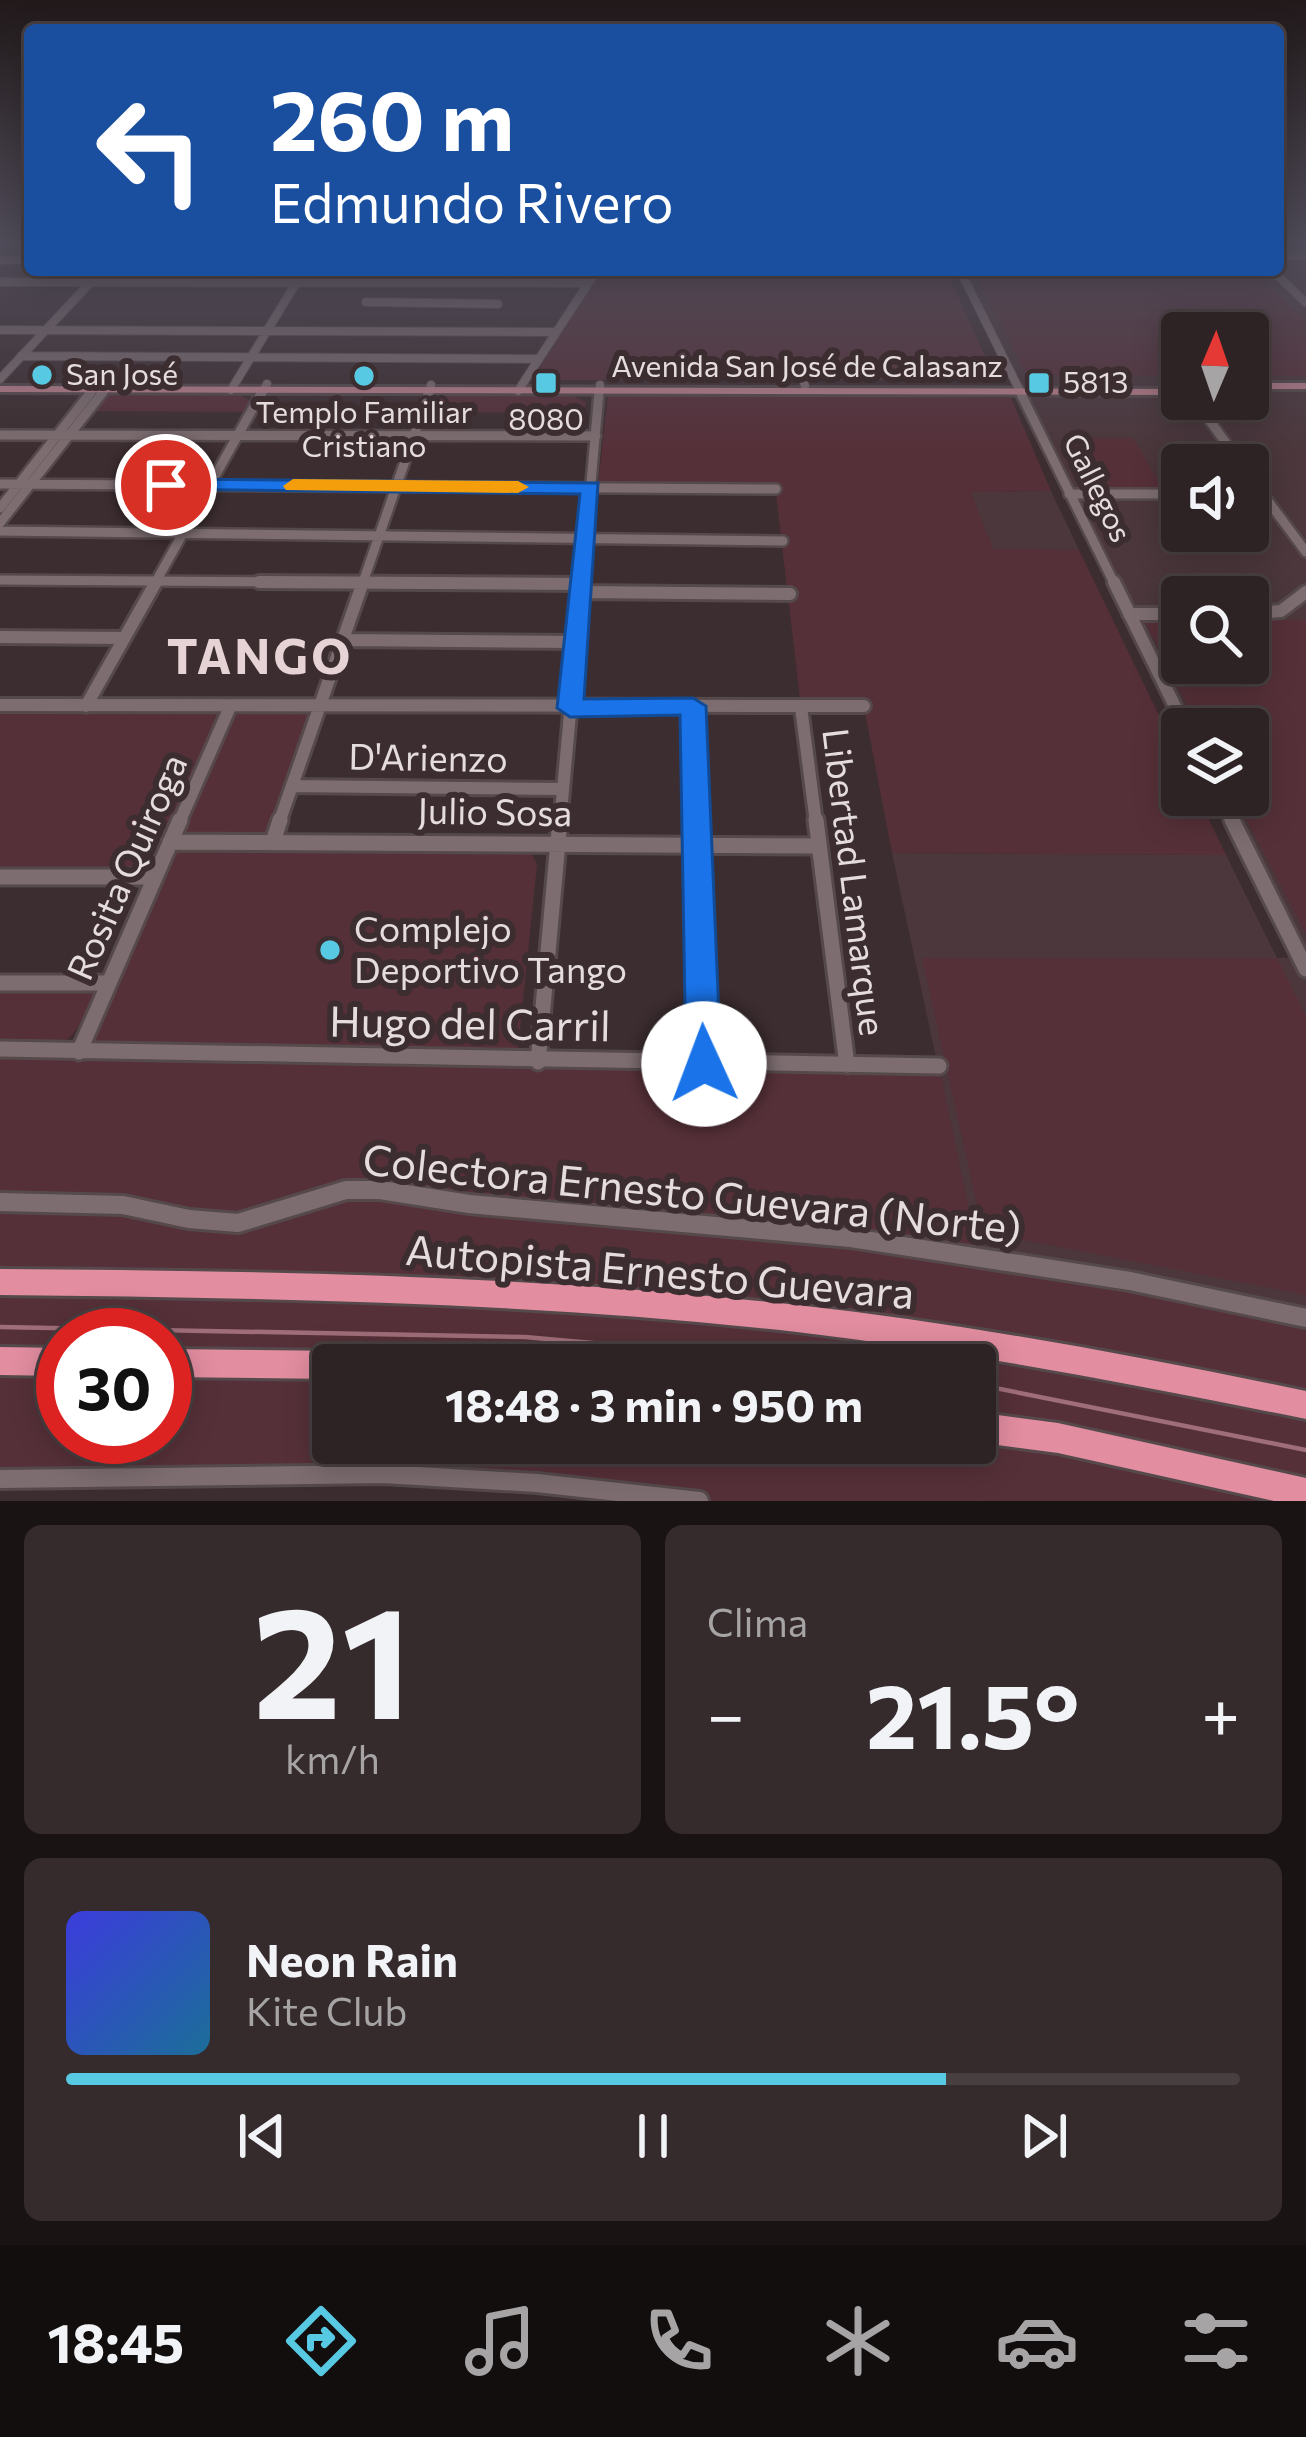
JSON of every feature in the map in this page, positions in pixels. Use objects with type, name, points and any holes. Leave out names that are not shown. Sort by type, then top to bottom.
[{"type":"highway","name":"Autopista Ernesto Guevara","points":[[0,1282],[290,1285],[730,1312],[1052,1356],[1306,1405]]},
{"type":"highway","points":[[0,1361],[36,1362]]},
{"type":"highway","points":[[192,1363],[312,1365]]},
{"type":"highway","points":[[996,1430],[1058,1438],[1306,1493]]},
{"type":"main road","name":"Avenida San José de Calasanz","points":[[600,388],[804,383],[1018,388]]},
{"type":"main road","name":"Avenida San José de Calasanz","points":[[0,384],[1161,389]]},
{"type":"main road","points":[[1269,389],[1306,389]]},
{"type":"street","points":[[0,384],[62,313]]},
{"type":"street","points":[[233,387],[277,313]]},
{"type":"street","points":[[490,332],[495,313]]},
{"type":"street","points":[[519,388],[568,313]]},
{"type":"street","name":"Gallegos","points":[[981,313],[1176,708]]},
{"type":"street","points":[[0,330],[556,332]]},
{"type":"street","points":[[21,356],[538,358]]},
{"type":"street","points":[[0,508],[70,434],[101,387]]},
{"type":"street","points":[[101,387],[58,434],[0,527],[783,541]]},
{"type":"street","points":[[86,706],[266,387]]},
{"type":"street","points":[[273,842],[430,388]]},
{"type":"street","points":[[538,1062],[600,388]]},
{"type":"street","points":[[0,435],[596,436]]},
{"type":"street","points":[[0,484],[776,489]]},
{"type":"street","points":[[1069,494],[1161,494]]},
{"type":"street","points":[[1269,509],[1306,552]]},
{"type":"street","points":[[0,580],[790,594]]},
{"type":"street","points":[[1269,612],[1281,611],[1306,592]]},
{"type":"street","points":[[1129,614],[1161,614]]},
{"type":"street","points":[[0,638],[124,638]]},
{"type":"street","points":[[344,640],[577,642]]},
{"type":"street","points":[[0,705],[864,706]]},
{"type":"street","points":[[693,706],[704,1064]]},
{"type":"street","name":"Rosita Quiroga","points":[[79,1052],[230,707]]},
{"type":"street","name":"Libertad Lamarque","points":[[801,707],[847,1065]]},
{"type":"street","name":"D'Arienzo","points":[[292,786],[563,789]]},
{"type":"street","points":[[1230,816],[1306,969]]},
{"type":"street","name":"Julio Sosa","points":[[170,842],[819,846]]},
{"type":"street","points":[[0,877],[155,877]]},
{"type":"street","points":[[0,982],[109,983]]},
{"type":"street","name":"Hugo del Carril","points":[[0,1049],[939,1066]]},
{"type":"street","name":"Colectora Ernesto Guevara (Norte)","points":[[0,1202],[123,1205],[238,1223],[346,1190],[380,1190],[469,1204],[851,1238],[1130,1281],[1306,1318]]},
{"type":"street","points":[[0,1479],[382,1474],[537,1483],[699,1501]]},
{"type":"shaded area","points":[[574,313],[966,313],[996,380],[531,380]]},
{"type":"shaded area","points":[[981,313],[1161,313],[1161,420],[1269,420],[1269,313],[1306,313],[1306,1318],[979,1257],[892,853],[1226,855],[1277,958],[1300,957],[1230,816],[1269,816],[1269,708],[1176,708],[1164,684],[1269,684],[1269,576],[1161,576],[1161,678]]},
{"type":"shaded area","points":[[995,313],[1161,313],[1161,376],[1027,375]]},
{"type":"shaded area","points":[[1269,313],[1297,313],[1306,322],[1306,376],[1269,376]]},
{"type":"shaded area","points":[[608,394],[1011,398],[1051,491],[971,492],[993,549],[1079,550],[1161,720],[1161,816],[1207,816],[1226,855],[892,853],[864,707],[801,707],[775,485],[598,485]]},
{"type":"shaded area","points":[[240,395],[250,401],[244,412],[93,411],[105,396]]},
{"type":"shaded area","points":[[446,395],[573,396],[586,402],[584,413],[433,412],[436,399]]},
{"type":"shaded area","points":[[1070,438],[1133,438],[1161,490],[1087,490],[1065,448],[1074,447]]},
{"type":"shaded area","points":[[1051,491],[1079,550],[993,550],[970,492]]},
{"type":"shaded area","points":[[1144,620],[1161,620],[1161,653]]},
{"type":"shaded area","points":[[1269,620],[1306,620],[1306,934],[1245,816],[1269,816],[1269,708],[1189,708],[1177,684],[1269,684]]},
{"type":"shaded area","points":[[0,711],[220,714],[154,861],[141,869],[0,870]]},
{"type":"shaded area","points":[[309,711],[268,835],[179,837],[233,714]]},
{"type":"shaded area","name":"Complejo Deportivo Tango","points":[[181,848],[530,851],[537,864],[518,1050],[95,1045],[94,1037],[173,852]]},
{"type":"shaded area","points":[[922,958],[1277,958],[1306,1016],[1306,1295],[983,1232]]},
{"type":"shaded area","points":[[0,987],[92,988],[96,992],[70,1037],[62,1043],[40,1045],[0,1042]]},
{"type":"shaded area","points":[[0,1049],[939,1066],[979,1257],[1306,1318],[1306,1501],[699,1501],[537,1483],[0,1479]]},
{"type":"waterway","points":[[0,1327],[525,1337],[603,1344]]},
{"type":"waterway","points":[[996,1388],[1306,1450]]},
{"type":"slow traffic","points":[[293,486],[518,487]]},
{"type":"place","name":"San José","points":[[42,375]]},
{"type":"place","name":"Templo Familiar Cristiano","points":[[364,376]]},
{"type":"place","name":"8080","points":[[546,383]]},
{"type":"place","name":"5813","points":[[1039,383]]},
{"type":"place","name":"Complejo Deportivo Tango","points":[[330,950]]},
{"type":"district","name":"TANGO","points":[[260,657]]},
{"type":"route","points":[[166,485],[591,488],[570,708],[693,706],[704,1064]]}]
